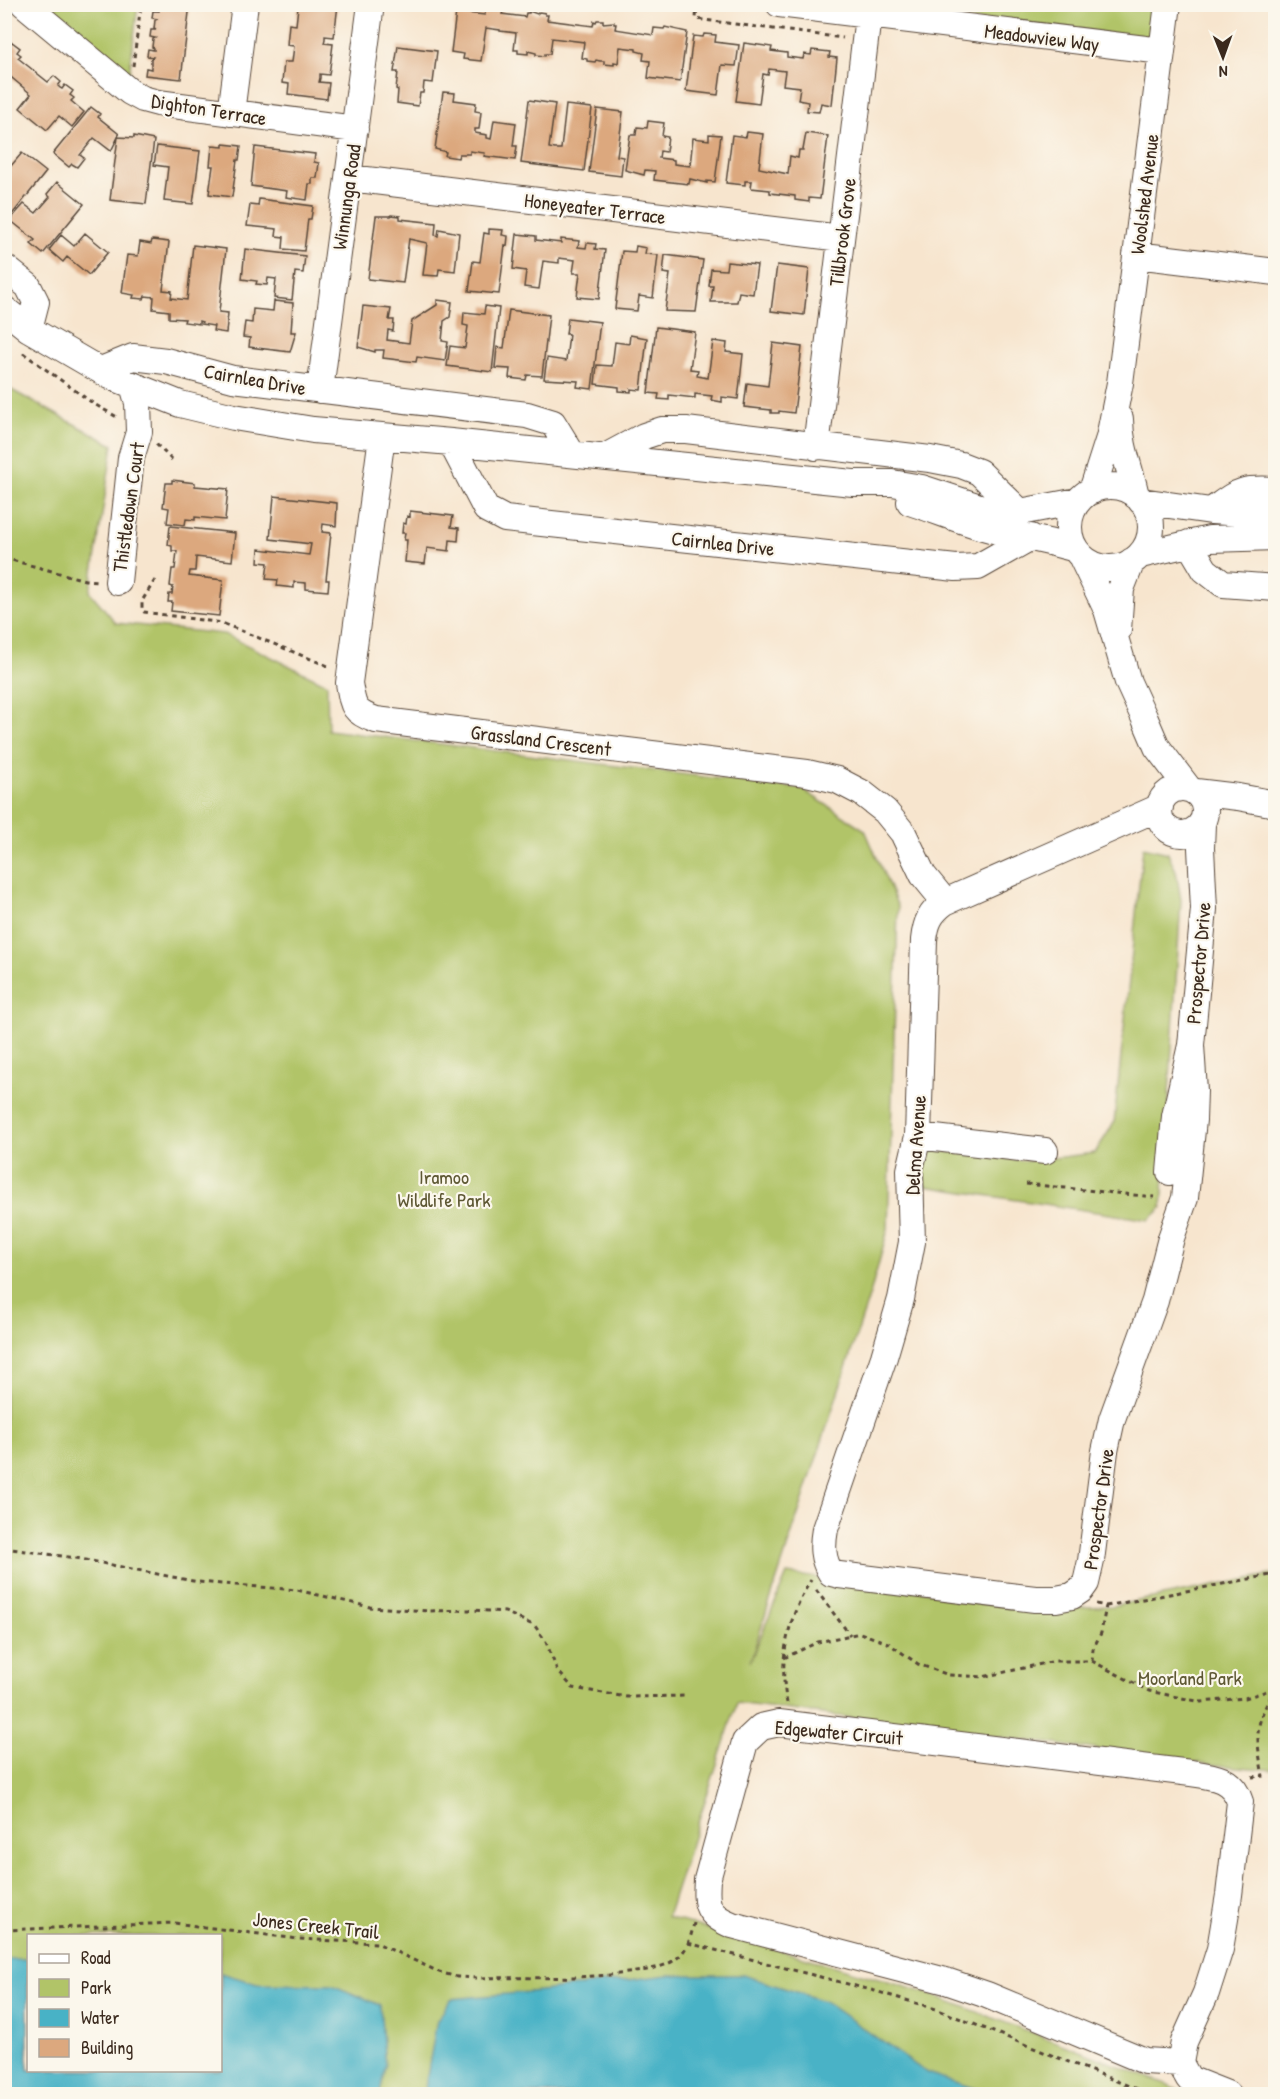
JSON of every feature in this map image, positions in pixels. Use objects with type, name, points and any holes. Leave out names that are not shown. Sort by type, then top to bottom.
[{"type":"street","name":"Dighton Terrace","points":[[24,4],[130,92],[143,99],[158,103],[356,129]]},
{"type":"street","points":[[231,113],[245,4]]},
{"type":"street","name":"Winnunga Road","points":[[320,390],[350,178],[371,4]]},
{"type":"street","name":"Meadowview Way","points":[[779,4],[1162,51]]},
{"type":"street","name":"Woolshed Avenue","points":[[1085,496],[1109,438],[1120,383],[1168,4]]},
{"type":"street","name":"Tillbrook Grove","points":[[816,447],[868,16]]},
{"type":"street","name":"Honeyeater Terrace","points":[[350,178],[841,238]]},
{"type":"street","points":[[1136,255],[1275,272]]},
{"type":"street","points":[[4,267],[28,286],[36,302],[21,338]]},
{"type":"street","name":"Cairnlea Drive","points":[[4,309],[21,338],[101,370],[110,376],[180,404],[290,427],[853,483],[892,483],[922,488],[992,511],[1020,512],[1085,496]]},
{"type":"street","name":"Cairnlea Drive","points":[[101,370],[133,357],[166,362],[233,379],[527,415],[553,423],[572,454]]},
{"type":"street","name":"Woolshed Avenue","points":[[1120,383],[1120,432],[1123,452],[1138,499]]},
{"type":"street","name":"Thistledown Court","points":[[118,582],[131,458],[137,430],[138,403],[133,385]]},
{"type":"street","name":"Thistledown Court","points":[[137,430],[158,415],[180,404]]},
{"type":"street","points":[[605,457],[644,436],[662,430],[686,430],[816,447],[885,453],[961,465],[979,472],[1020,512]]},
{"type":"street","name":"Grassland Crescent","points":[[382,436],[349,684],[352,703],[361,715],[376,720],[807,773],[837,780],[862,793],[885,811],[903,833],[923,876],[945,902]]},
{"type":"street","name":"Cairnlea Drive","points":[[451,442],[486,509],[504,519],[956,568],[978,567],[1031,537]]},
{"type":"street","name":"Cairnlea Drive","points":[[853,483],[959,519],[1031,537],[1079,554]]},
{"type":"street","points":[[1118,645],[1118,607],[1121,589],[1136,558],[1146,545],[1150,523],[1147,511],[1138,499],[1126,490],[1103,487],[1085,496],[1072,512],[1069,525],[1070,537],[1107,610],[1128,682],[1157,747],[1204,804],[1203,821]]},
{"type":"street","points":[[1211,511],[1240,491],[1251,488],[1275,490]]},
{"type":"street","points":[[1138,499],[1211,511],[1275,515]]},
{"type":"street","points":[[1079,554],[1094,565],[1106,568],[1120,567],[1136,558],[1209,538],[1275,537]]},
{"type":"street","points":[[1189,543],[1205,570],[1223,584],[1275,588]]},
{"type":"street","points":[[1157,747],[1166,816],[1190,833],[1203,821],[1227,809],[1268,803]]},
{"type":"street","points":[[1166,816],[1175,789],[1268,803]]},
{"type":"street","name":"Delma Avenue","points":[[819,1568],[825,1530],[875,1386],[901,1299],[912,1242],[910,1170],[918,1136],[926,924],[935,910],[945,902],[1108,831],[1166,816]]},
{"type":"street","name":"Prospector Drive","points":[[1166,816],[1190,851],[1203,882]]},
{"type":"street","name":"Prospector Drive","points":[[819,1568],[839,1575],[1023,1598],[1056,1599],[1072,1596],[1086,1583],[1091,1561],[1105,1451],[1112,1419],[1155,1301],[1170,1238],[1168,1195],[1175,1116],[1191,1045],[1204,909],[1201,848],[1203,821]]},
{"type":"street","points":[[918,1136],[1045,1151]]},
{"type":"street","name":"Edgewater Circuit","points":[[779,1723],[1191,1773],[1223,1779],[1238,1793],[1240,1802],[1225,1926],[1214,1971],[1184,2042],[1180,2063],[1154,2062],[1136,2057],[1009,2004],[946,1981],[720,1920],[711,1912],[706,1903],[707,1880],[745,1742],[761,1726],[779,1723]]},
{"type":"street","points":[[1180,2063],[1183,2071],[1194,2082],[1227,2094]]},
{"type":"path","points":[[130,92],[141,4]]},
{"type":"path","points":[[21,338],[94,404],[137,430],[173,461]]},
{"type":"path","points":[[4,558],[85,580],[118,582]]},
{"type":"path","points":[[155,580],[142,601],[144,612],[222,623],[328,666]]},
{"type":"path","points":[[1026,1184],[1154,1197]]},
{"type":"path","points":[[4,1548],[76,1558],[198,1582],[297,1590],[370,1607],[429,1611],[505,1612],[535,1626],[546,1642],[557,1670],[573,1688],[627,1697],[687,1696]]},
{"type":"path","points":[[789,1713],[783,1671],[788,1630],[797,1602],[819,1568]]},
{"type":"path","points":[[1093,1603],[1106,1606],[1275,1574]]},
{"type":"path","points":[[810,1581],[850,1636]]},
{"type":"path","points":[[1092,1661],[1093,1649],[1101,1633],[1106,1606]]},
{"type":"path","points":[[784,1658],[818,1642],[860,1633],[888,1643],[918,1664],[949,1675],[983,1677],[1055,1661],[1092,1661],[1149,1692],[1201,1702],[1245,1698],[1275,1688]]},
{"type":"path","points":[[1245,1778],[1263,1776],[1257,1740],[1259,1723],[1265,1704],[1275,1688]]},
{"type":"path","name":"Jones Creek Trail","points":[[4,1930],[174,1923],[298,1939],[377,1943],[439,1972],[457,1977],[596,1976],[668,1964],[678,1958],[688,1943],[697,1917]]},
{"type":"path","points":[[688,1943],[936,2009],[1149,2094]]},
{"type":"green space","points":[[41,5],[138,5],[129,76]]},
{"type":"green space","points":[[847,5],[1155,5],[1150,41]]},
{"type":"green space","name":"Iramoo Wildlife Park","points":[[4,386],[113,445],[90,592],[116,623],[224,634],[327,684],[328,730],[802,789],[865,830],[898,907],[888,1229],[871,1291],[750,1662],[787,1574],[1064,1608],[1112,1606],[1275,1574],[1275,1770],[1225,1766],[737,1703],[667,1917],[933,1995],[1192,2094],[5,2094]]},
{"type":"green space","points":[[1143,847],[1168,853],[1176,871],[1181,900],[1162,1208],[1149,1220],[918,1185],[923,1149],[1028,1161],[1095,1153],[1114,1123]]},
{"type":"water","points":[[5,1959],[27,1959],[27,2072],[222,2072],[222,1973],[258,1984],[332,1985],[380,2005],[385,2066],[380,2094],[5,2094]]},
{"type":"water","points":[[668,1975],[743,1975],[824,2001],[927,2073],[992,2094],[424,2094],[437,2020],[451,1999],[540,1991]]},
{"type":"building","points":[[157,4],[190,4],[181,79],[145,75],[146,68],[151,69],[153,57],[147,56],[148,49],[154,50],[152,47],[155,38],[150,37],[151,30],[156,30],[154,29],[155,20],[158,19],[152,18],[153,11],[159,11]]},
{"type":"building","points":[[288,4],[338,5],[334,37],[325,36],[324,43],[333,44],[329,75],[320,74],[319,82],[329,83],[327,99],[288,94],[289,84],[282,83],[284,62],[292,62],[294,46],[287,45],[289,24],[296,25],[298,7],[288,6]]},
{"type":"building","points":[[485,9],[525,17],[529,11],[537,14],[539,12],[548,15],[547,20],[593,26],[594,21],[603,20],[603,23],[614,22],[615,29],[653,35],[654,28],[664,29],[665,27],[687,32],[680,82],[648,78],[650,61],[643,60],[644,53],[636,49],[620,47],[618,63],[614,62],[614,65],[604,64],[604,61],[587,61],[582,58],[584,42],[552,38],[550,54],[536,55],[528,51],[528,54],[518,53],[518,50],[514,50],[516,33],[486,28],[481,61],[463,59],[464,54],[451,52],[456,12],[485,15]]},
{"type":"building","points":[[704,34],[716,35],[715,42],[739,45],[736,66],[722,65],[718,95],[686,91],[693,36],[703,37]]},
{"type":"building","points":[[5,36],[8,38],[5,42],[9,45],[12,42],[20,48],[17,52],[21,55],[18,58],[48,82],[54,76],[61,82],[58,86],[60,88],[62,89],[65,85],[73,91],[70,95],[74,98],[71,101],[84,112],[72,127],[59,116],[47,130],[20,108],[31,94],[6,73],[4,75]]},
{"type":"building","points":[[744,43],[772,47],[771,51],[787,53],[787,57],[803,59],[804,54],[811,55],[812,50],[830,52],[829,57],[837,58],[832,105],[821,103],[819,112],[807,111],[808,102],[798,100],[800,87],[783,85],[785,71],[769,69],[768,75],[763,74],[759,104],[736,101]]},
{"type":"building","points":[[398,46],[437,51],[433,83],[424,82],[418,106],[397,103],[398,72],[394,72]]},
{"type":"building","points":[[443,92],[455,93],[454,100],[476,103],[475,111],[481,112],[479,129],[475,129],[475,133],[487,135],[487,138],[491,139],[494,120],[516,123],[513,146],[517,146],[515,160],[484,156],[485,153],[470,151],[470,154],[459,154],[458,158],[445,156],[446,152],[435,149]]},
{"type":"building","points":[[529,100],[555,104],[549,148],[555,149],[561,149],[566,105],[592,108],[584,171],[521,163]]},
{"type":"building","points":[[91,107],[100,114],[98,117],[119,134],[118,137],[111,151],[94,138],[80,155],[84,158],[77,167],[72,164],[69,167],[53,154]]},
{"type":"building","points":[[597,109],[623,112],[617,156],[623,157],[621,176],[589,172]]},
{"type":"building","points":[[648,121],[664,123],[662,136],[668,137],[666,152],[660,151],[659,158],[674,160],[674,164],[690,166],[693,138],[709,140],[709,134],[721,135],[715,182],[707,181],[707,183],[690,179],[689,184],[654,180],[655,171],[645,170],[644,175],[625,170],[630,135],[636,135],[637,127],[647,128]]},
{"type":"building","points":[[747,132],[763,134],[759,168],[788,174],[790,156],[798,158],[799,150],[803,150],[806,133],[828,136],[820,199],[809,198],[809,202],[795,200],[795,196],[751,188],[752,181],[745,181],[745,185],[726,183],[732,135],[746,137]]},
{"type":"building","points":[[134,136],[154,140],[146,204],[110,200],[118,137],[134,138]]},
{"type":"building","points":[[223,144],[241,146],[232,197],[209,194],[213,166],[210,166],[212,146],[223,147]]},
{"type":"building","points":[[157,146],[200,151],[193,204],[164,201],[168,167],[154,165]]},
{"type":"building","points":[[255,147],[315,154],[314,162],[319,163],[317,178],[312,178],[312,184],[309,184],[307,200],[286,197],[287,191],[251,186]]},
{"type":"building","points":[[22,153],[46,172],[10,217],[4,213],[6,181],[4,174]]},
{"type":"building","points":[[57,182],[84,204],[43,254],[31,244],[35,240],[10,220],[24,204],[36,213],[50,197],[47,194]]},
{"type":"building","points":[[259,199],[313,206],[311,219],[308,219],[304,251],[283,249],[284,237],[276,236],[277,229],[247,226],[250,205],[258,206]]},
{"type":"building","points":[[376,216],[400,216],[400,219],[436,223],[435,235],[438,236],[439,229],[459,233],[455,271],[439,269],[438,276],[423,275],[427,243],[409,239],[403,283],[368,279]]},
{"type":"building","points":[[489,229],[503,230],[502,235],[508,236],[499,294],[469,291],[473,261],[480,262],[484,233],[489,234]]},
{"type":"building","points":[[85,233],[108,252],[89,275],[67,257],[63,262],[49,250],[61,235],[74,246]]},
{"type":"building","points":[[517,234],[536,236],[536,240],[561,243],[561,239],[579,241],[578,247],[586,248],[587,243],[596,244],[595,249],[605,250],[599,299],[577,297],[580,273],[573,273],[575,260],[559,258],[559,263],[543,261],[539,289],[524,287],[526,271],[513,269]]},
{"type":"building","points":[[152,240],[169,242],[163,290],[172,291],[171,298],[187,300],[193,245],[226,249],[219,312],[228,313],[226,333],[213,331],[214,326],[201,324],[202,322],[199,321],[199,324],[184,322],[185,319],[169,318],[169,311],[153,309],[154,297],[133,298],[134,295],[122,293],[127,255],[138,256],[140,242],[151,244]]},
{"type":"building","points":[[636,246],[646,248],[645,254],[658,255],[653,298],[639,296],[637,311],[615,309],[622,251],[635,252]]},
{"type":"building","points":[[245,249],[305,256],[303,273],[295,272],[292,300],[274,298],[276,279],[268,278],[267,285],[242,279]]},
{"type":"building","points":[[665,255],[703,260],[696,312],[665,311],[670,274],[663,273]]},
{"type":"building","points":[[727,262],[757,265],[753,294],[739,292],[737,302],[711,302],[713,286],[709,286],[711,269],[726,270]]},
{"type":"building","points":[[777,265],[809,269],[804,315],[771,311]]},
{"type":"building","points":[[437,300],[452,302],[450,317],[444,321],[442,341],[448,342],[445,361],[417,357],[416,362],[383,358],[384,350],[375,350],[375,352],[358,347],[363,306],[391,309],[389,320],[394,320],[393,331],[388,330],[387,340],[409,343],[412,321],[437,305]]},
{"type":"building","points":[[274,301],[293,303],[291,332],[296,332],[290,352],[249,347],[250,338],[243,337],[245,322],[252,323],[253,309],[273,311]]},
{"type":"building","points":[[485,306],[499,308],[492,372],[447,366],[450,346],[465,348],[468,326],[463,325],[464,312],[484,314]]},
{"type":"building","points":[[509,310],[549,315],[542,376],[527,375],[526,380],[509,378],[510,369],[495,368],[497,347],[504,348]]},
{"type":"building","points":[[568,318],[600,322],[592,389],[577,387],[578,381],[544,379],[547,358],[566,361]]},
{"type":"building","points":[[656,327],[695,332],[690,369],[698,370],[697,376],[708,378],[713,341],[727,343],[726,352],[743,354],[738,399],[722,397],[722,402],[711,400],[712,396],[695,394],[695,398],[669,395],[669,400],[658,399],[659,394],[648,393]]},
{"type":"building","points":[[630,335],[647,338],[641,390],[619,391],[619,387],[595,384],[597,365],[612,366],[615,342],[629,344]]},
{"type":"building","points":[[773,343],[802,347],[794,413],[779,411],[779,413],[771,413],[771,410],[744,407],[747,383],[768,386]]},
{"type":"building","points":[[172,480],[195,483],[195,486],[228,489],[225,520],[195,517],[195,520],[186,519],[185,525],[167,523],[169,508],[163,507],[166,483],[172,483]]},
{"type":"building","points":[[274,496],[337,503],[336,526],[323,524],[322,532],[331,533],[326,580],[329,580],[328,591],[306,589],[306,583],[294,582],[294,588],[277,586],[278,580],[266,579],[268,563],[258,562],[259,549],[309,555],[311,544],[270,539]]},
{"type":"building","points":[[410,511],[453,516],[451,527],[459,528],[458,541],[450,540],[449,551],[427,548],[425,564],[405,562],[407,540],[404,540],[405,533],[402,533],[403,523],[406,524]]},
{"type":"building","points":[[170,526],[235,533],[232,561],[196,557],[195,571],[190,571],[189,576],[223,580],[219,616],[171,611],[172,602],[168,602],[169,594],[172,594],[173,587],[170,586],[177,551],[172,551],[172,546],[168,545]]},
{"type":"park label","name":"Moorland Park","points":[[1190,1677]]}]
